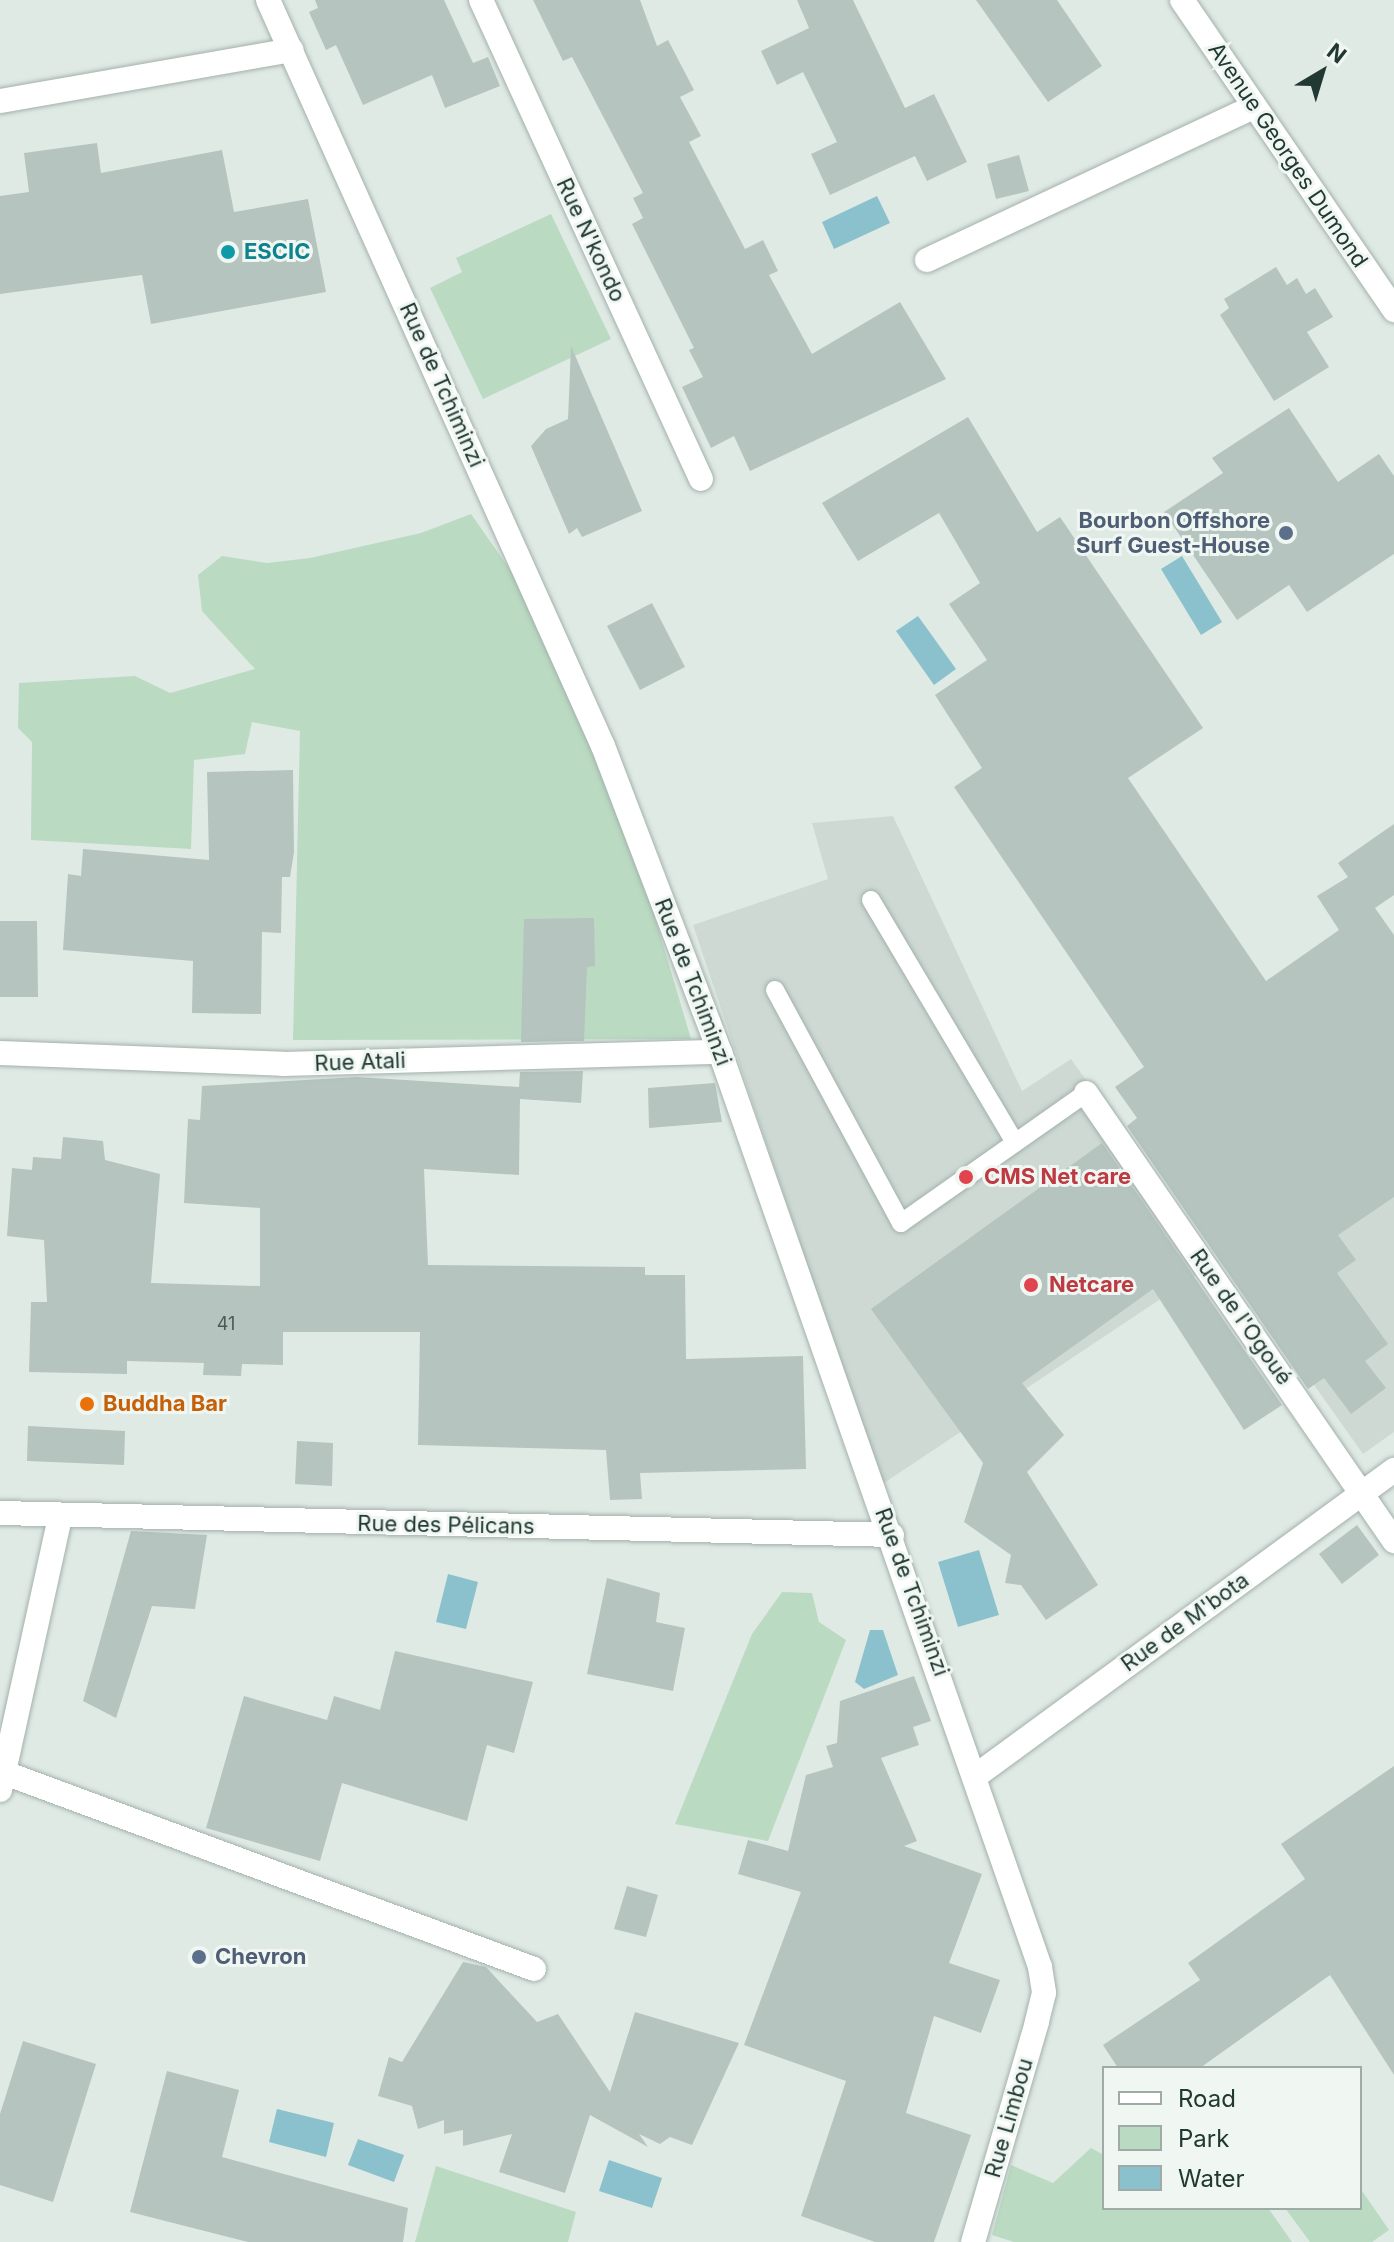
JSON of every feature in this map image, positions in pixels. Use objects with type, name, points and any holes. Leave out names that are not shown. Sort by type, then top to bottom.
[{"type":"street","name":"Rue de Tchiminzi","points":[[268,0],[603,746],[720,1052],[977,1775],[1040,1967],[1044,1993]]},
{"type":"street","name":"Rue N'kondo","points":[[481,0],[701,479]]},
{"type":"street","name":"Avenue Georges Dumond","points":[[1182,0],[1394,310]]},
{"type":"street","points":[[0,101],[292,50]]},
{"type":"street","points":[[927,260],[1253,107]]},
{"type":"street","name":"Rue Atali","points":[[0,1053],[283,1064],[720,1052]]},
{"type":"street","name":"Rue de l'Ogoué","points":[[1086,1093],[1394,1541]]},
{"type":"street","name":"Rue de M'bota","points":[[977,1775],[1394,1470]]},
{"type":"street","name":"Rue des Pélicans","points":[[0,1513],[892,1535]]},
{"type":"street","points":[[60,1516],[3,1782],[534,1969]]},
{"type":"street","name":"Rue Limbou","points":[[973,2242],[1044,1993]]},
{"type":"lane","points":[[871,900],[1015,1143]]},
{"type":"lane","points":[[775,990],[901,1223],[1086,1093]]},
{"type":"shaded area","name":"CMS Net care","points":[[893,816],[1022,1091],[1071,1059],[1216,1262],[881,1485],[693,925],[828,879],[812,823]]},
{"type":"shaded area","points":[[1394,1101],[1394,1432],[1363,1454],[1205,1231]]},
{"type":"green space","points":[[551,214],[611,339],[483,399],[430,288],[462,272],[456,258]]},
{"type":"green space","points":[[471,514],[556,635],[633,843],[691,1039],[293,1040],[300,731],[252,722],[245,754],[194,760],[191,849],[31,840],[32,742],[18,728],[19,683],[135,676],[170,693],[255,669],[202,611],[198,575],[222,556],[267,563],[310,558],[421,533]]},
{"type":"green space","points":[[782,1592],[812,1593],[819,1622],[846,1640],[768,1841],[675,1824],[752,1634]]},
{"type":"green space","points":[[1091,2148],[1102,2154],[1102,2210],[1269,2210],[1292,2242],[1014,2242],[992,2235],[1011,2165],[1053,2183]]},
{"type":"green space","points":[[436,2166],[576,2212],[568,2242],[415,2242]]},
{"type":"green space","points":[[1362,2191],[1389,2230],[1372,2242],[1310,2242],[1286,2210],[1362,2210]]},
{"type":"water","points":[[877,196],[890,223],[834,249],[822,222]]},
{"type":"water","points":[[1182,556],[1222,622],[1201,635],[1161,569]]},
{"type":"water","points":[[918,616],[956,669],[934,685],[896,631]]},
{"type":"water","points":[[979,1550],[999,1615],[958,1627],[938,1562]]},
{"type":"water","points":[[448,1574],[478,1582],[466,1629],[436,1622]]},
{"type":"water","points":[[870,1630],[883,1630],[898,1675],[864,1689],[855,1682]]},
{"type":"water","points":[[277,2109],[334,2123],[326,2157],[269,2142]]},
{"type":"water","points":[[358,2139],[404,2155],[394,2182],[348,2165]]},
{"type":"water","points":[[609,2160],[662,2178],[652,2208],[599,2191]]},
{"type":"building","points":[[315,0],[444,0],[473,63],[488,57],[500,86],[445,108],[432,75],[363,105],[336,45],[326,50],[309,12],[318,8]]},
{"type":"building","points":[[533,0],[640,0],[657,46],[668,40],[694,90],[680,97],[701,136],[689,142],[745,249],[763,240],[778,271],[769,275],[812,354],[900,302],[946,379],[750,471],[734,436],[711,448],[682,387],[703,377],[689,350],[694,348],[632,224],[643,218],[633,198],[643,193],[572,57],[563,61]]},
{"type":"building","points":[[797,0],[853,0],[905,108],[934,94],[967,162],[927,181],[915,156],[830,195],[811,154],[837,142],[803,72],[777,85],[761,51],[809,28]]},
{"type":"building","points":[[976,0],[1057,0],[1102,66],[1048,102]]},
{"type":"building","points":[[97,143],[101,173],[222,150],[234,212],[308,199],[326,292],[151,324],[142,275],[0,294],[0,196],[29,192],[24,153]]},
{"type":"building","points":[[1019,155],[1029,191],[996,199],[987,164]]},
{"type":"building","points":[[1276,267],[1287,285],[1297,278],[1306,294],[1315,288],[1333,317],[1307,332],[1329,367],[1274,401],[1220,315],[1229,308],[1224,299]]},
{"type":"building","points":[[571,346],[642,511],[582,537],[577,528],[569,534],[531,446],[546,429],[568,419]]},
{"type":"building","name":"Bourbon Offshore Surf Guest-House","points":[[1289,408],[1338,482],[1379,454],[1394,476],[1394,554],[1307,612],[1289,585],[1237,620],[1164,512],[1223,473],[1212,458]]},
{"type":"building","points":[[968,417],[1037,532],[1060,517],[1203,728],[1128,778],[1266,981],[1339,930],[1317,896],[1348,877],[1338,863],[1394,824],[1394,895],[1375,908],[1394,935],[1394,1197],[1338,1235],[1356,1260],[1337,1273],[1388,1344],[1365,1361],[1386,1388],[1351,1414],[1324,1378],[1308,1389],[1127,1126],[1137,1118],[1115,1087],[1144,1067],[954,787],[982,768],[935,695],[987,660],[949,604],[980,583],[939,513],[858,561],[822,503]]},
{"type":"building","points":[[652,603],[685,667],[640,690],[607,626]]},
{"type":"building","points":[[293,770],[294,852],[290,877],[282,877],[281,933],[262,932],[261,1014],[192,1013],[193,961],[63,950],[68,874],[81,876],[83,849],[209,860],[207,772]]},
{"type":"building","points":[[594,918],[595,966],[587,967],[584,1041],[521,1042],[524,919]]},
{"type":"building","points":[[0,921],[37,921],[38,997],[0,997]]},
{"type":"building","points":[[583,1071],[581,1103],[520,1099],[519,1175],[424,1169],[428,1265],[645,1267],[645,1275],[685,1275],[686,1359],[803,1356],[806,1469],[640,1473],[642,1499],[610,1500],[606,1450],[418,1445],[420,1332],[283,1332],[283,1365],[242,1364],[241,1376],[203,1375],[204,1363],[127,1361],[127,1374],[29,1372],[31,1302],[47,1302],[44,1240],[7,1236],[12,1168],[32,1170],[33,1157],[61,1159],[63,1137],[103,1141],[105,1160],[160,1174],[151,1283],[260,1286],[260,1208],[184,1203],[188,1119],[200,1120],[202,1086],[357,1077],[519,1087],[520,1072]]},
{"type":"building","points":[[715,1083],[722,1122],[649,1128],[648,1088]]},
{"type":"building","name":"Netcare","points":[[1102,1143],[1282,1405],[1244,1430],[1153,1289],[1022,1383],[1064,1435],[1027,1472],[1098,1585],[1046,1620],[1021,1585],[1005,1583],[1011,1555],[964,1522],[983,1463],[871,1309]]},
{"type":"building","points":[[28,1426],[125,1431],[124,1465],[27,1461]]},
{"type":"building","points":[[297,1441],[333,1443],[332,1486],[295,1484]]},
{"type":"building","points":[[1357,1525],[1379,1555],[1342,1584],[1319,1554]]},
{"type":"building","points":[[131,1531],[207,1535],[195,1609],[152,1606],[116,1718],[83,1701]]},
{"type":"building","points":[[607,1578],[660,1593],[656,1622],[685,1628],[673,1691],[587,1674]]},
{"type":"building","points":[[395,1651],[533,1682],[514,1753],[487,1745],[467,1821],[342,1783],[320,1861],[206,1828],[244,1696],[327,1720],[334,1696],[380,1710]]},
{"type":"building","points":[[914,1676],[931,1721],[913,1727],[919,1745],[881,1758],[917,1841],[904,1846],[982,1874],[949,1963],[1000,1980],[981,2033],[934,2016],[906,2113],[971,2135],[934,2242],[875,2242],[801,2216],[846,2081],[744,2045],[801,1892],[738,1874],[748,1840],[788,1851],[806,1775],[833,1767],[826,1746],[837,1743],[840,1701]]},
{"type":"building","points":[[1394,1766],[1394,2075],[1330,1975],[1203,2066],[1117,2066],[1103,2045],[1200,1980],[1188,1963],[1305,1879],[1281,1844]]},
{"type":"building","points":[[627,1886],[658,1895],[646,1937],[614,1929]]},
{"type":"building","points":[[463,1962],[486,1967],[537,2022],[558,2014],[610,2092],[635,2012],[739,2043],[692,2145],[670,2137],[660,2144],[639,2134],[648,2147],[590,2115],[565,2193],[499,2172],[512,2134],[463,2146],[463,2130],[444,2134],[444,2120],[418,2129],[412,2106],[378,2096],[389,2057],[402,2062]]},
{"type":"building","points":[[23,2041],[96,2064],[53,2202],[0,2185],[0,2114]]},
{"type":"building","points":[[167,2071],[239,2090],[222,2157],[408,2208],[403,2242],[248,2242],[130,2212]]},
{"type":"place","name":"ESCIC","points":[[228,252]]},
{"type":"place","name":"Bourbon Offshore Surf Guest-House","points":[[1286,533]]},
{"type":"place","name":"CMS Net care","points":[[966,1177]]},
{"type":"place","name":"Netcare","points":[[1031,1285]]},
{"type":"place","name":"Buddha Bar","points":[[87,1404]]},
{"type":"place","name":"Chevron","points":[[199,1957]]}]
